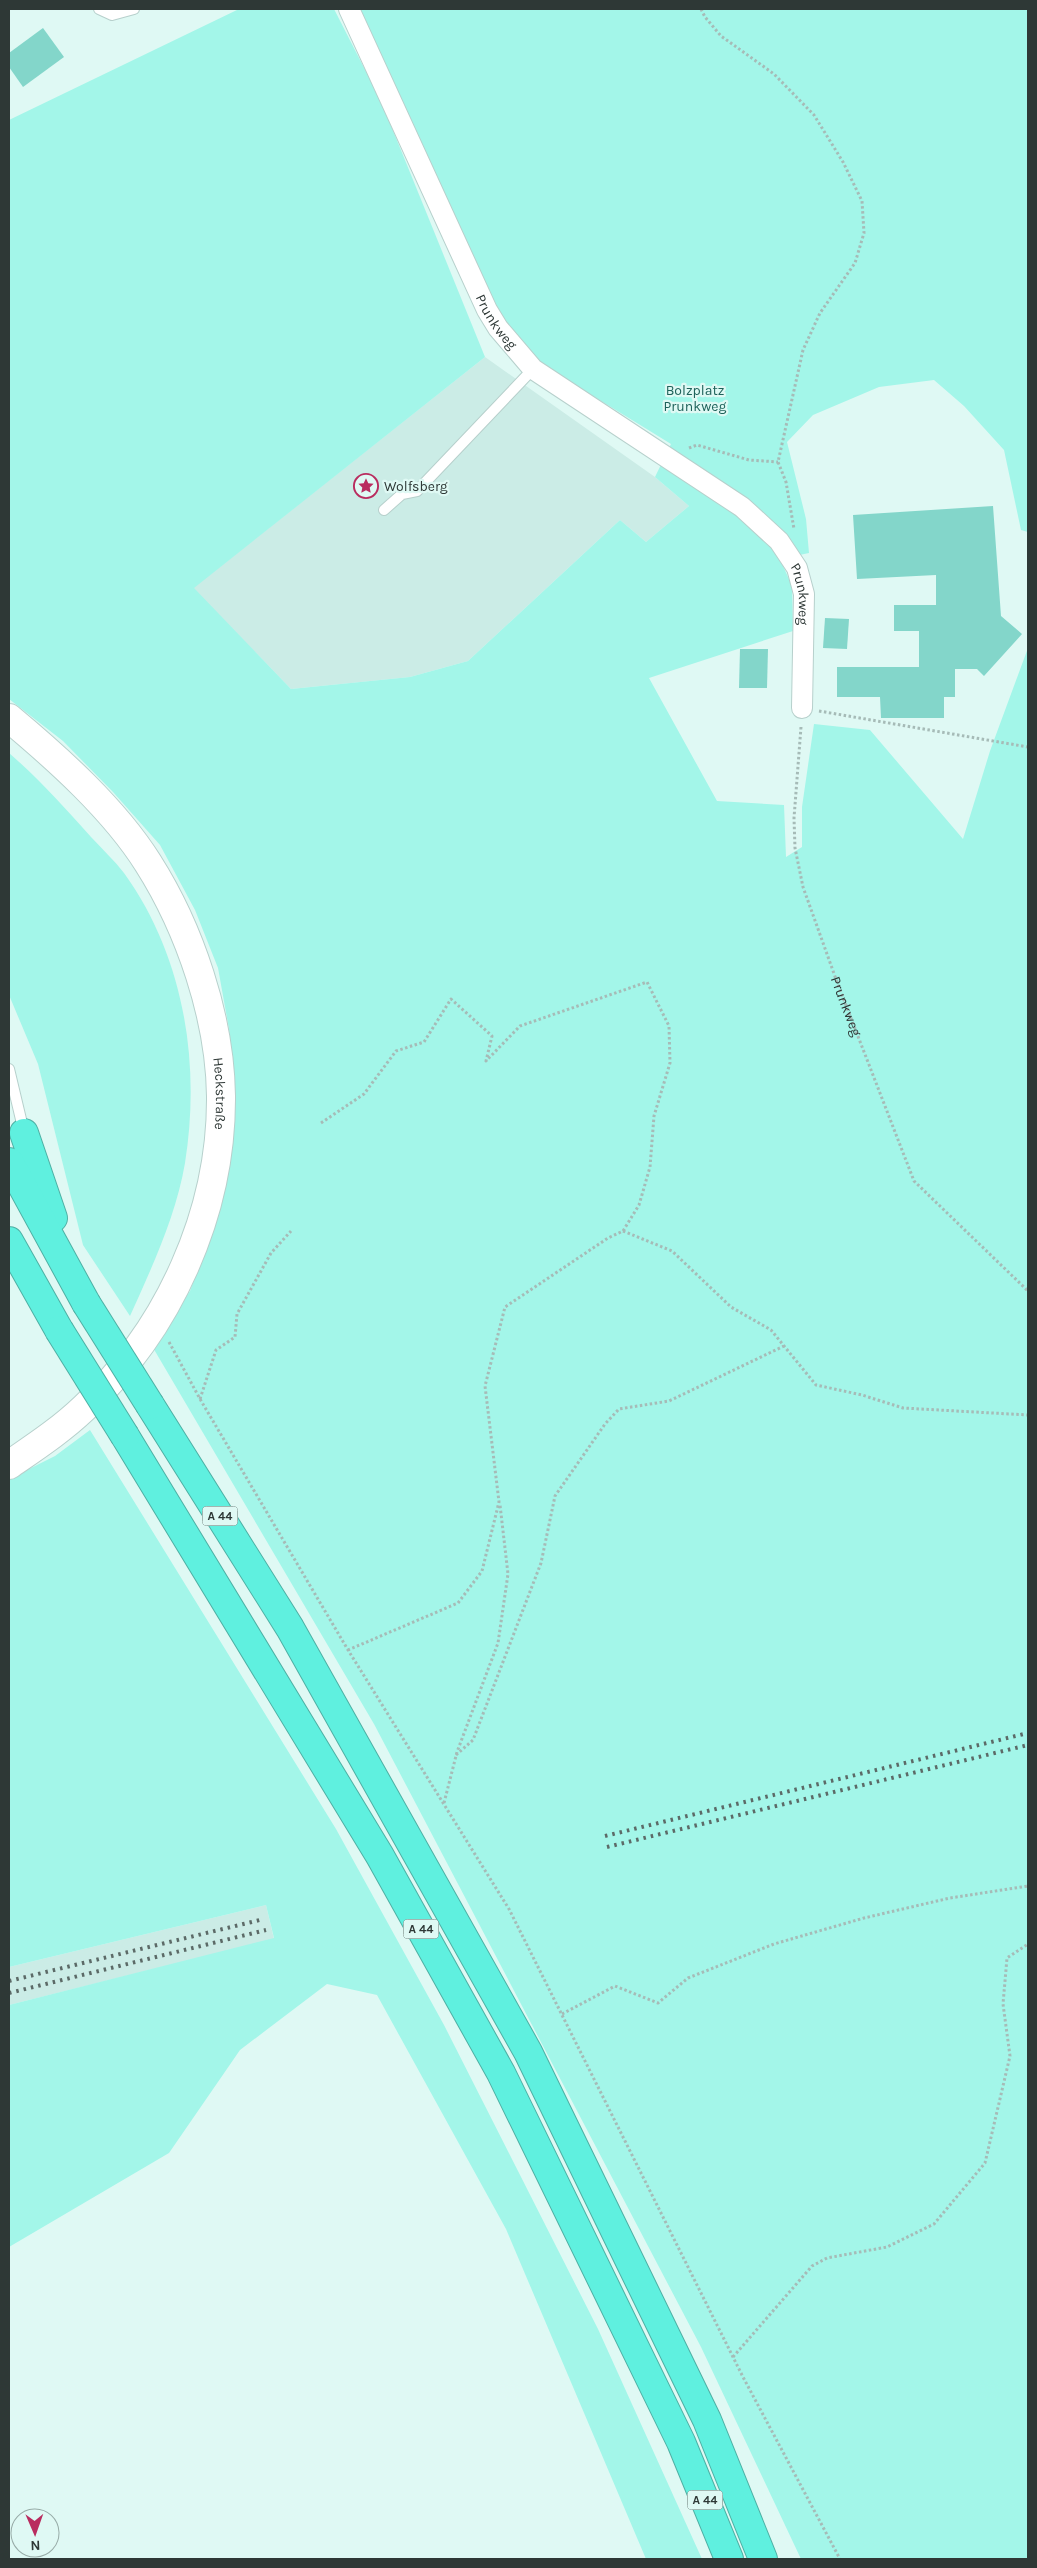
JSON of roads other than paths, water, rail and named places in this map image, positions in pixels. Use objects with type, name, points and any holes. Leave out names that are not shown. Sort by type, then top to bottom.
[{"type":"highway","points":[[24,1133],[44,1188],[68,1270]]},
{"type":"highway","name":"A 44","points":[[9,1162],[86,1303],[290,1628],[528,2052],[707,2420],[763,2559]]},
{"type":"highway","name":"A 44","points":[[9,1240],[59,1330],[380,1856],[501,2073],[681,2442],[729,2559]]},
{"type":"main road","name":"Heckstraße","points":[[9,718],[54,756],[91,794],[147,862],[180,921],[201,977],[214,1038],[221,1096],[215,1170],[203,1218],[179,1283],[157,1320],[117,1373],[85,1408],[46,1440],[9,1465]]},
{"type":"street","name":"Prunkweg","points":[[349,9],[487,310],[498,328],[533,369],[742,507],[779,541],[797,568],[804,594],[802,708]]},
{"type":"lane","points":[[99,9],[112,15],[134,9]]},
{"type":"lane","points":[[384,510],[402,494],[417,491],[533,369]]},
{"type":"lane","points":[[9,1070],[24,1133]]},
{"type":"railway","points":[[605,1836],[1028,1733]]},
{"type":"railway","points":[[607,1847],[1028,1745]]},
{"type":"railway","points":[[9,1981],[264,1919]]},
{"type":"railway","points":[[9,1993],[266,1930]]},
{"type":"place","name":"Wolfsberg","points":[[366,486]]},
{"type":"park label","name":"Bolzplatz Prunkweg","points":[[695,398]]}]
